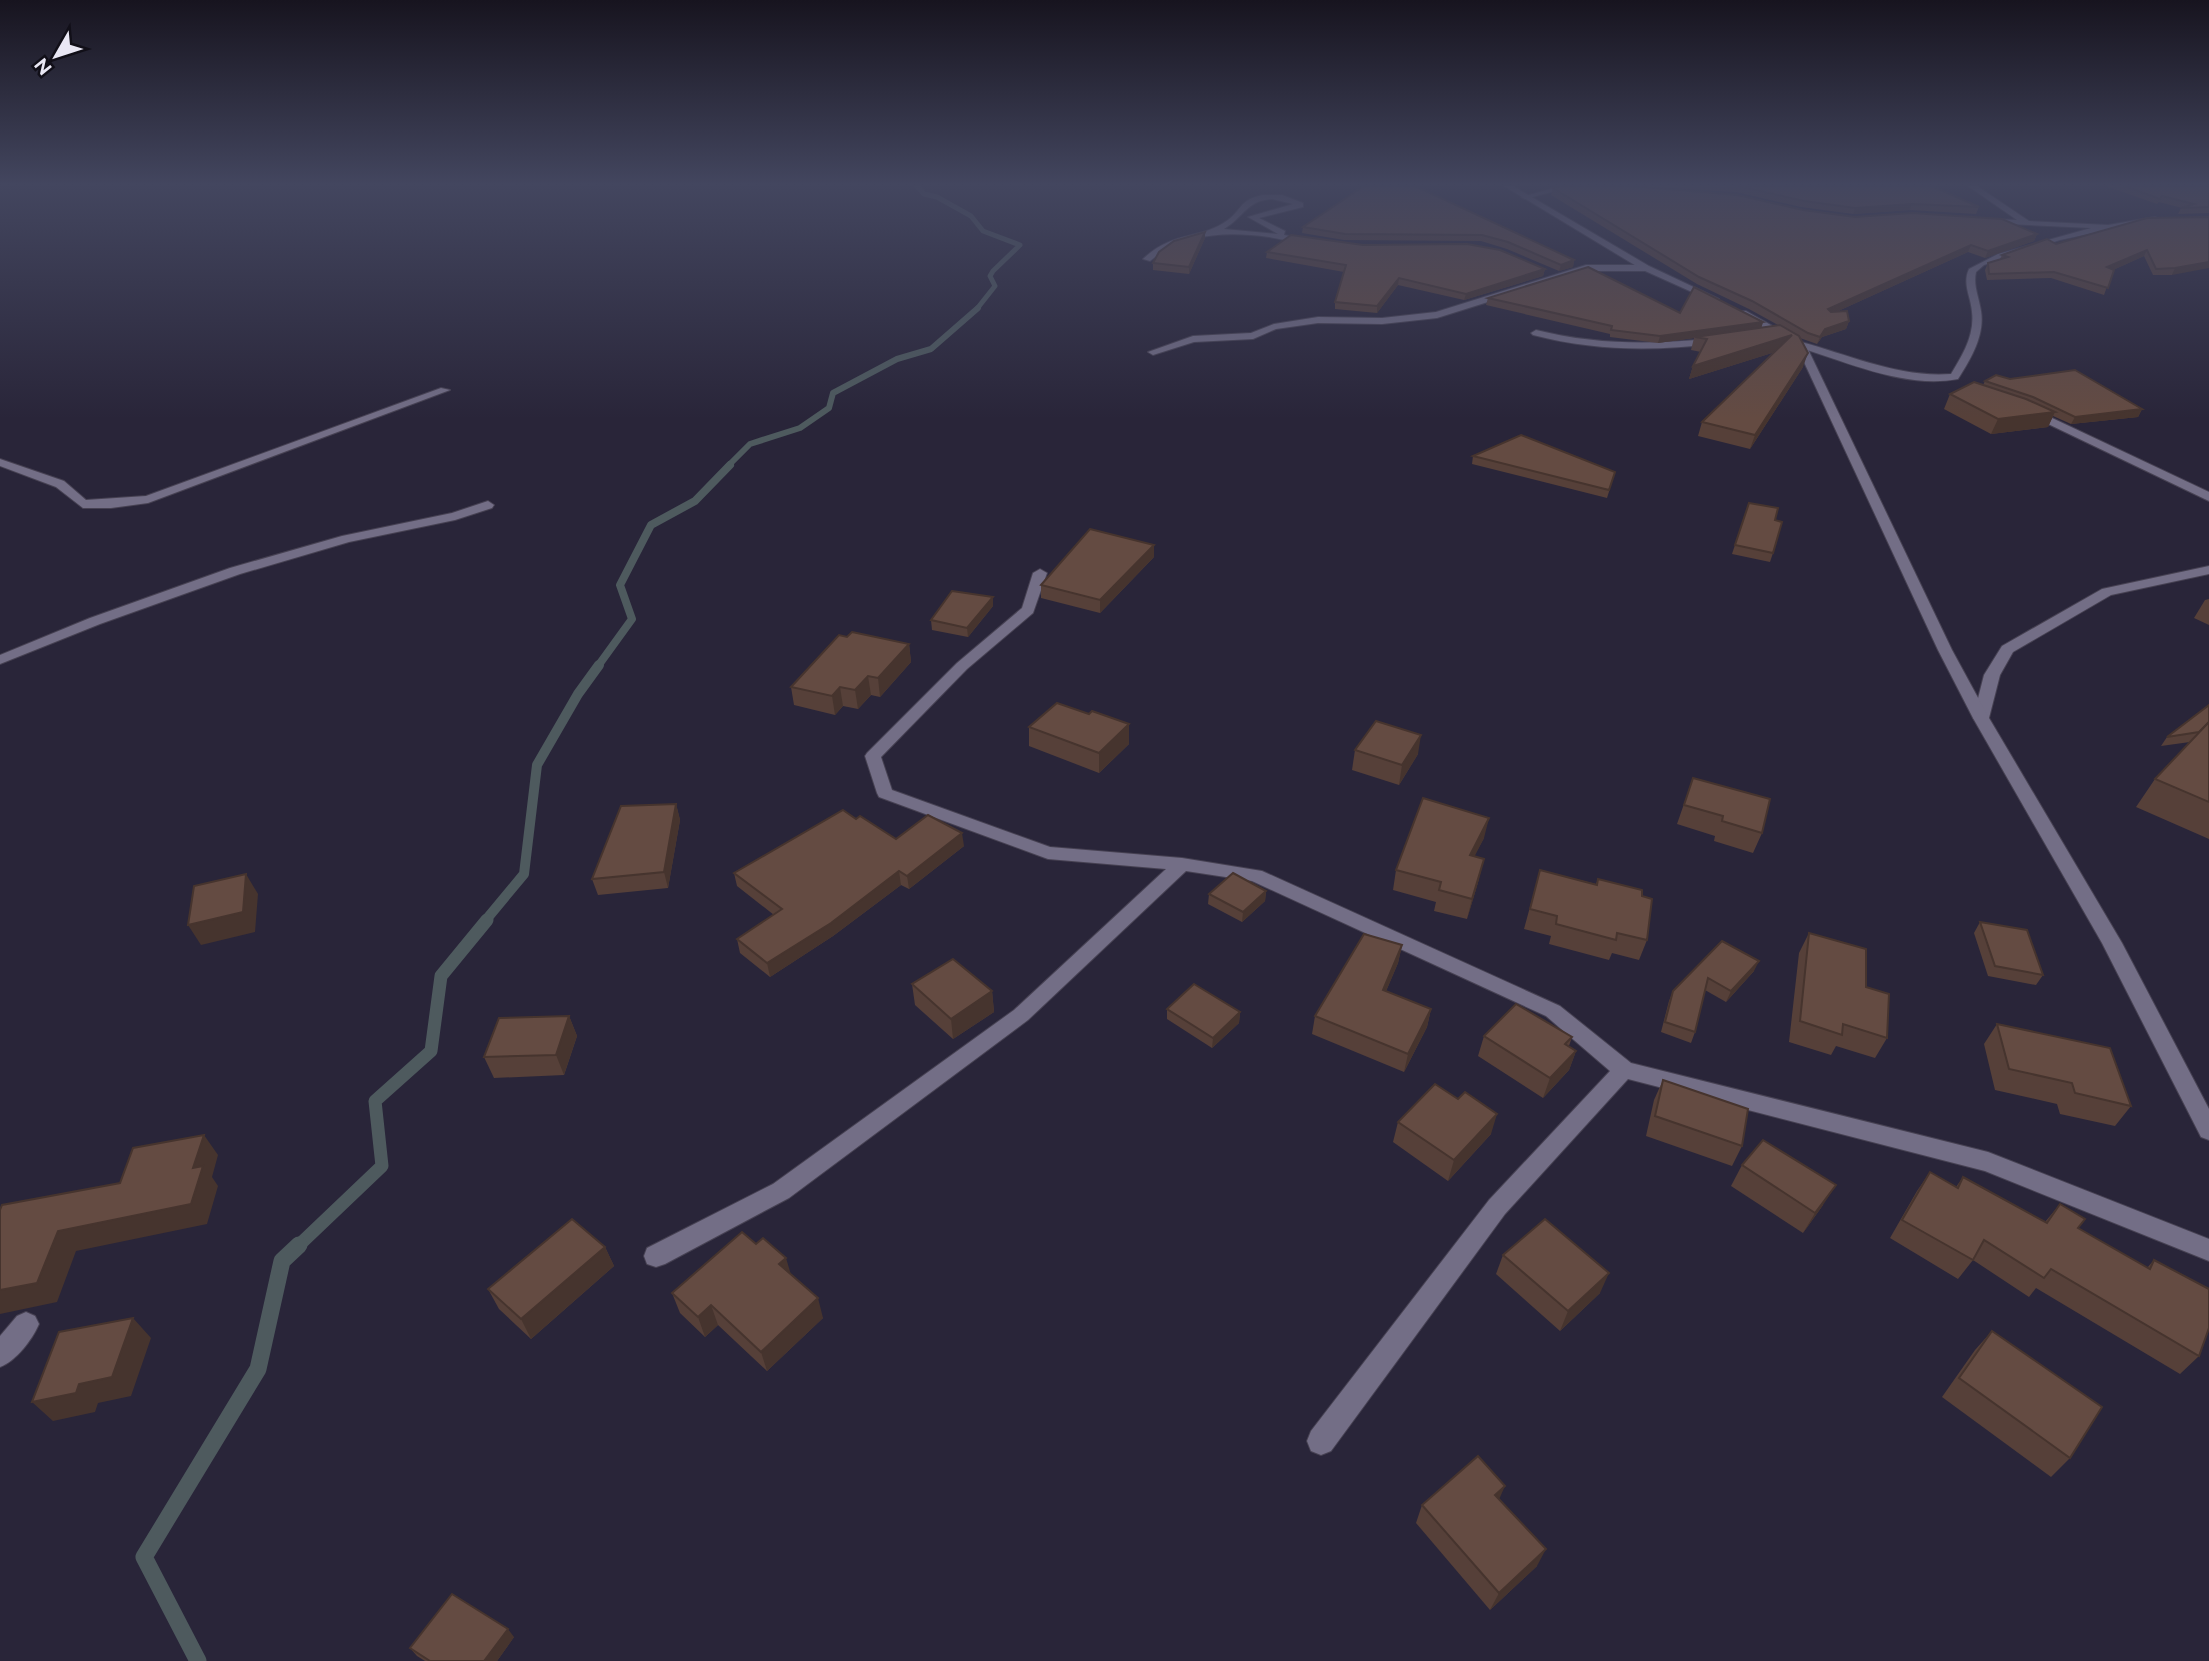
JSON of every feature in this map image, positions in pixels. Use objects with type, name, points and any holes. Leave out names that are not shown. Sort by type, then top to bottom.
[{"type":"street","points":[[1638,264],[1781,332],[1801,345],[1904,374],[1944,379],[1966,389]]},
{"type":"street","points":[[1944,379],[1954,377],[1968,356],[1978,315],[1970,283],[1972,271],[1982,264]]},
{"type":"street","points":[[1153,352],[1193,339],[1253,336],[1273,327],[1318,320],[1382,321],[1437,315],[1550,273],[1586,268],[1646,268]]},
{"type":"street","points":[[1754,335],[1781,332]]},
{"type":"street","points":[[1536,333],[1560,340],[1646,348],[1726,339]]},
{"type":"street","points":[[1801,345],[1945,650],[1981,718],[2112,943],[2209,1130]]},
{"type":"street","points":[[0,463],[60,484],[83,504],[111,504],[148,499],[445,390]]},
{"type":"street","points":[[2012,406],[2209,496]]},
{"type":"street","points":[[0,660],[95,621],[235,571],[347,539],[455,516],[488,505]]},
{"type":"street","points":[[1981,718],[1993,675],[2007,649],[2107,592],[2209,570]]},
{"type":"street","points":[[1040,573],[1028,610],[962,666],[873,756],[886,793],[1048,853],[1182,864],[1256,875],[1553,1010],[1624,1070],[1988,1162],[2209,1250]]},
{"type":"street","points":[[656,1256],[781,1191],[1021,1015],[1182,864]]},
{"type":"street","points":[[1321,1441],[1497,1207],[1624,1070]]},
{"type":"street","points":[[0,1355],[26,1324]]},
{"type":"building","points":[[1158,264],[1191,264],[1189,267]]},
{"type":"building","points":[[1337,264],[1532,264],[1545,269],[1466,294],[1399,278],[1377,306],[1335,302],[1346,265]]},
{"type":"building","points":[[1677,264],[1930,264],[1828,309],[1831,312],[1847,311],[1849,321],[1825,329],[1820,337]]},
{"type":"building","points":[[1988,264],[2115,264],[2107,267],[2114,270],[2108,288],[2054,272],[1989,274]]},
{"type":"building","points":[[2153,264],[2200,264],[2175,268],[2156,269]]},
{"type":"building","points":[[1588,267],[1680,313],[1694,287],[1763,322],[1660,336],[1611,330],[1612,326],[1488,298]]},
{"type":"building","points":[[1780,325],[1799,336],[1808,353],[1755,435],[1702,422],[1792,335],[1693,366],[1707,339],[1695,337]]},
{"type":"building","points":[[2075,370],[2142,409],[2075,417],[2033,397],[1985,381],[1996,375],[2010,379]]},
{"type":"building","points":[[1974,382],[2026,399],[2055,412],[1998,419],[1950,394]]},
{"type":"building","points":[[1521,435],[1615,472],[1609,490],[1473,456]]},
{"type":"building","points":[[1749,503],[1778,508],[1775,520],[1782,522],[1773,553],[1735,545]]},
{"type":"building","points":[[1090,529],[1154,545],[1100,600],[1041,585]]},
{"type":"building","points":[[952,591],[993,597],[967,628],[931,620]]},
{"type":"building","points":[[852,632],[909,644],[878,678],[868,676],[855,690],[840,687],[832,696],[791,687],[839,635],[847,637]]},
{"type":"building","points":[[1057,703],[1089,714],[1092,711],[1129,724],[1099,753],[1029,727]]},
{"type":"building","points":[[2209,705],[2209,722],[2199,732],[2167,737]]},
{"type":"building","points":[[1376,721],[1421,735],[1402,765],[1355,750]]},
{"type":"building","points":[[2209,722],[2209,802],[2155,779]]},
{"type":"building","points":[[1693,778],[1770,799],[1762,833],[1722,821],[1723,816],[1684,805]]},
{"type":"building","points":[[1423,798],[1489,818],[1470,855],[1484,859],[1472,899],[1439,890],[1441,882],[1396,870]]},
{"type":"building","points":[[676,804],[664,872],[592,879],[621,806]]},
{"type":"building","points":[[843,810],[856,819],[860,816],[896,839],[928,815],[962,833],[907,876],[899,871],[831,923],[767,963],[737,939],[782,909],[734,873]]},
{"type":"building","points":[[1540,870],[1597,885],[1598,879],[1642,890],[1642,896],[1652,899],[1647,940],[1617,933],[1616,940],[1556,924],[1557,916],[1530,909]]},
{"type":"building","points":[[1233,873],[1266,891],[1243,912],[1209,894]]},
{"type":"building","points":[[246,874],[243,912],[188,925],[194,886]]},
{"type":"building","points":[[1980,922],[2027,930],[2043,975],[1995,966]]},
{"type":"building","points":[[1809,933],[1866,949],[1866,987],[1889,994],[1887,1038],[1843,1024],[1842,1035],[1800,1021]]},
{"type":"building","points":[[1364,934],[1402,945],[1383,990],[1431,1009],[1408,1054],[1315,1016]]},
{"type":"building","points":[[1722,941],[1759,961],[1731,991],[1708,978],[1695,1032],[1665,1022],[1673,991]]},
{"type":"building","points":[[953,959],[992,991],[951,1019],[912,984]]},
{"type":"building","points":[[1194,984],[1240,1012],[1213,1038],[1167,1009]]},
{"type":"building","points":[[1516,1004],[1572,1037],[1565,1044],[1576,1051],[1550,1078],[1484,1036]]},
{"type":"building","points":[[569,1016],[556,1055],[484,1057],[499,1018]]},
{"type":"building","points":[[1997,1024],[2110,1048],[2131,1106],[2075,1093],[2072,1083],[2009,1069]]},
{"type":"building","points":[[1663,1080],[1748,1109],[1742,1146],[1655,1116]]},
{"type":"building","points":[[1435,1084],[1458,1099],[1465,1092],[1497,1114],[1454,1160],[1398,1122]]},
{"type":"building","points":[[204,1135],[193,1168],[203,1166],[191,1204],[58,1231],[37,1283],[0,1290],[2,1205],[120,1183],[133,1148]]},
{"type":"building","points":[[1763,1140],[1836,1185],[1815,1213],[1742,1165]]},
{"type":"building","points":[[1930,1172],[1958,1188],[1963,1177],[2047,1223],[2060,1204],[2085,1219],[2078,1228],[2150,1269],[2154,1260],[2209,1289],[2209,1328],[2199,1356],[2051,1269],[2044,1278],[1984,1240],[1973,1260],[1902,1220]]},
{"type":"building","points":[[572,1219],[605,1247],[521,1319],[488,1289]]},
{"type":"building","points":[[1545,1219],[1609,1273],[1568,1311],[1503,1255]]},
{"type":"building","points":[[742,1232],[756,1244],[763,1238],[786,1258],[779,1264],[818,1298],[761,1352],[711,1305],[698,1317],[672,1293]]},
{"type":"building","points":[[133,1318],[112,1377],[79,1384],[76,1393],[32,1402],[59,1332]]},
{"type":"building","points":[[1992,1331],[2102,1407],[2070,1458],[1959,1378]]},
{"type":"building","points":[[1478,1456],[1505,1486],[1495,1495],[1546,1549],[1499,1593],[1422,1505]]},
{"type":"building","points":[[452,1594],[508,1629],[484,1661],[430,1661],[410,1648]]},
{"type":"waterway","points":[[977,309],[995,286],[990,276],[1001,264]]},
{"type":"waterway","points":[[728,466],[750,444],[800,428],[829,408],[833,393],[897,359],[931,349],[977,309]]},
{"type":"waterway","points":[[598,666],[632,619],[620,585],[651,525],[695,501],[730,465]]},
{"type":"waterway","points":[[485,921],[524,874],[537,765],[578,694],[599,665]]},
{"type":"waterway","points":[[297,1247],[382,1166],[375,1101],[431,1051],[441,976],[487,920]]},
{"type":"waterway","points":[[198,1661],[144,1557],[258,1369],[282,1261],[299,1245]]}]
